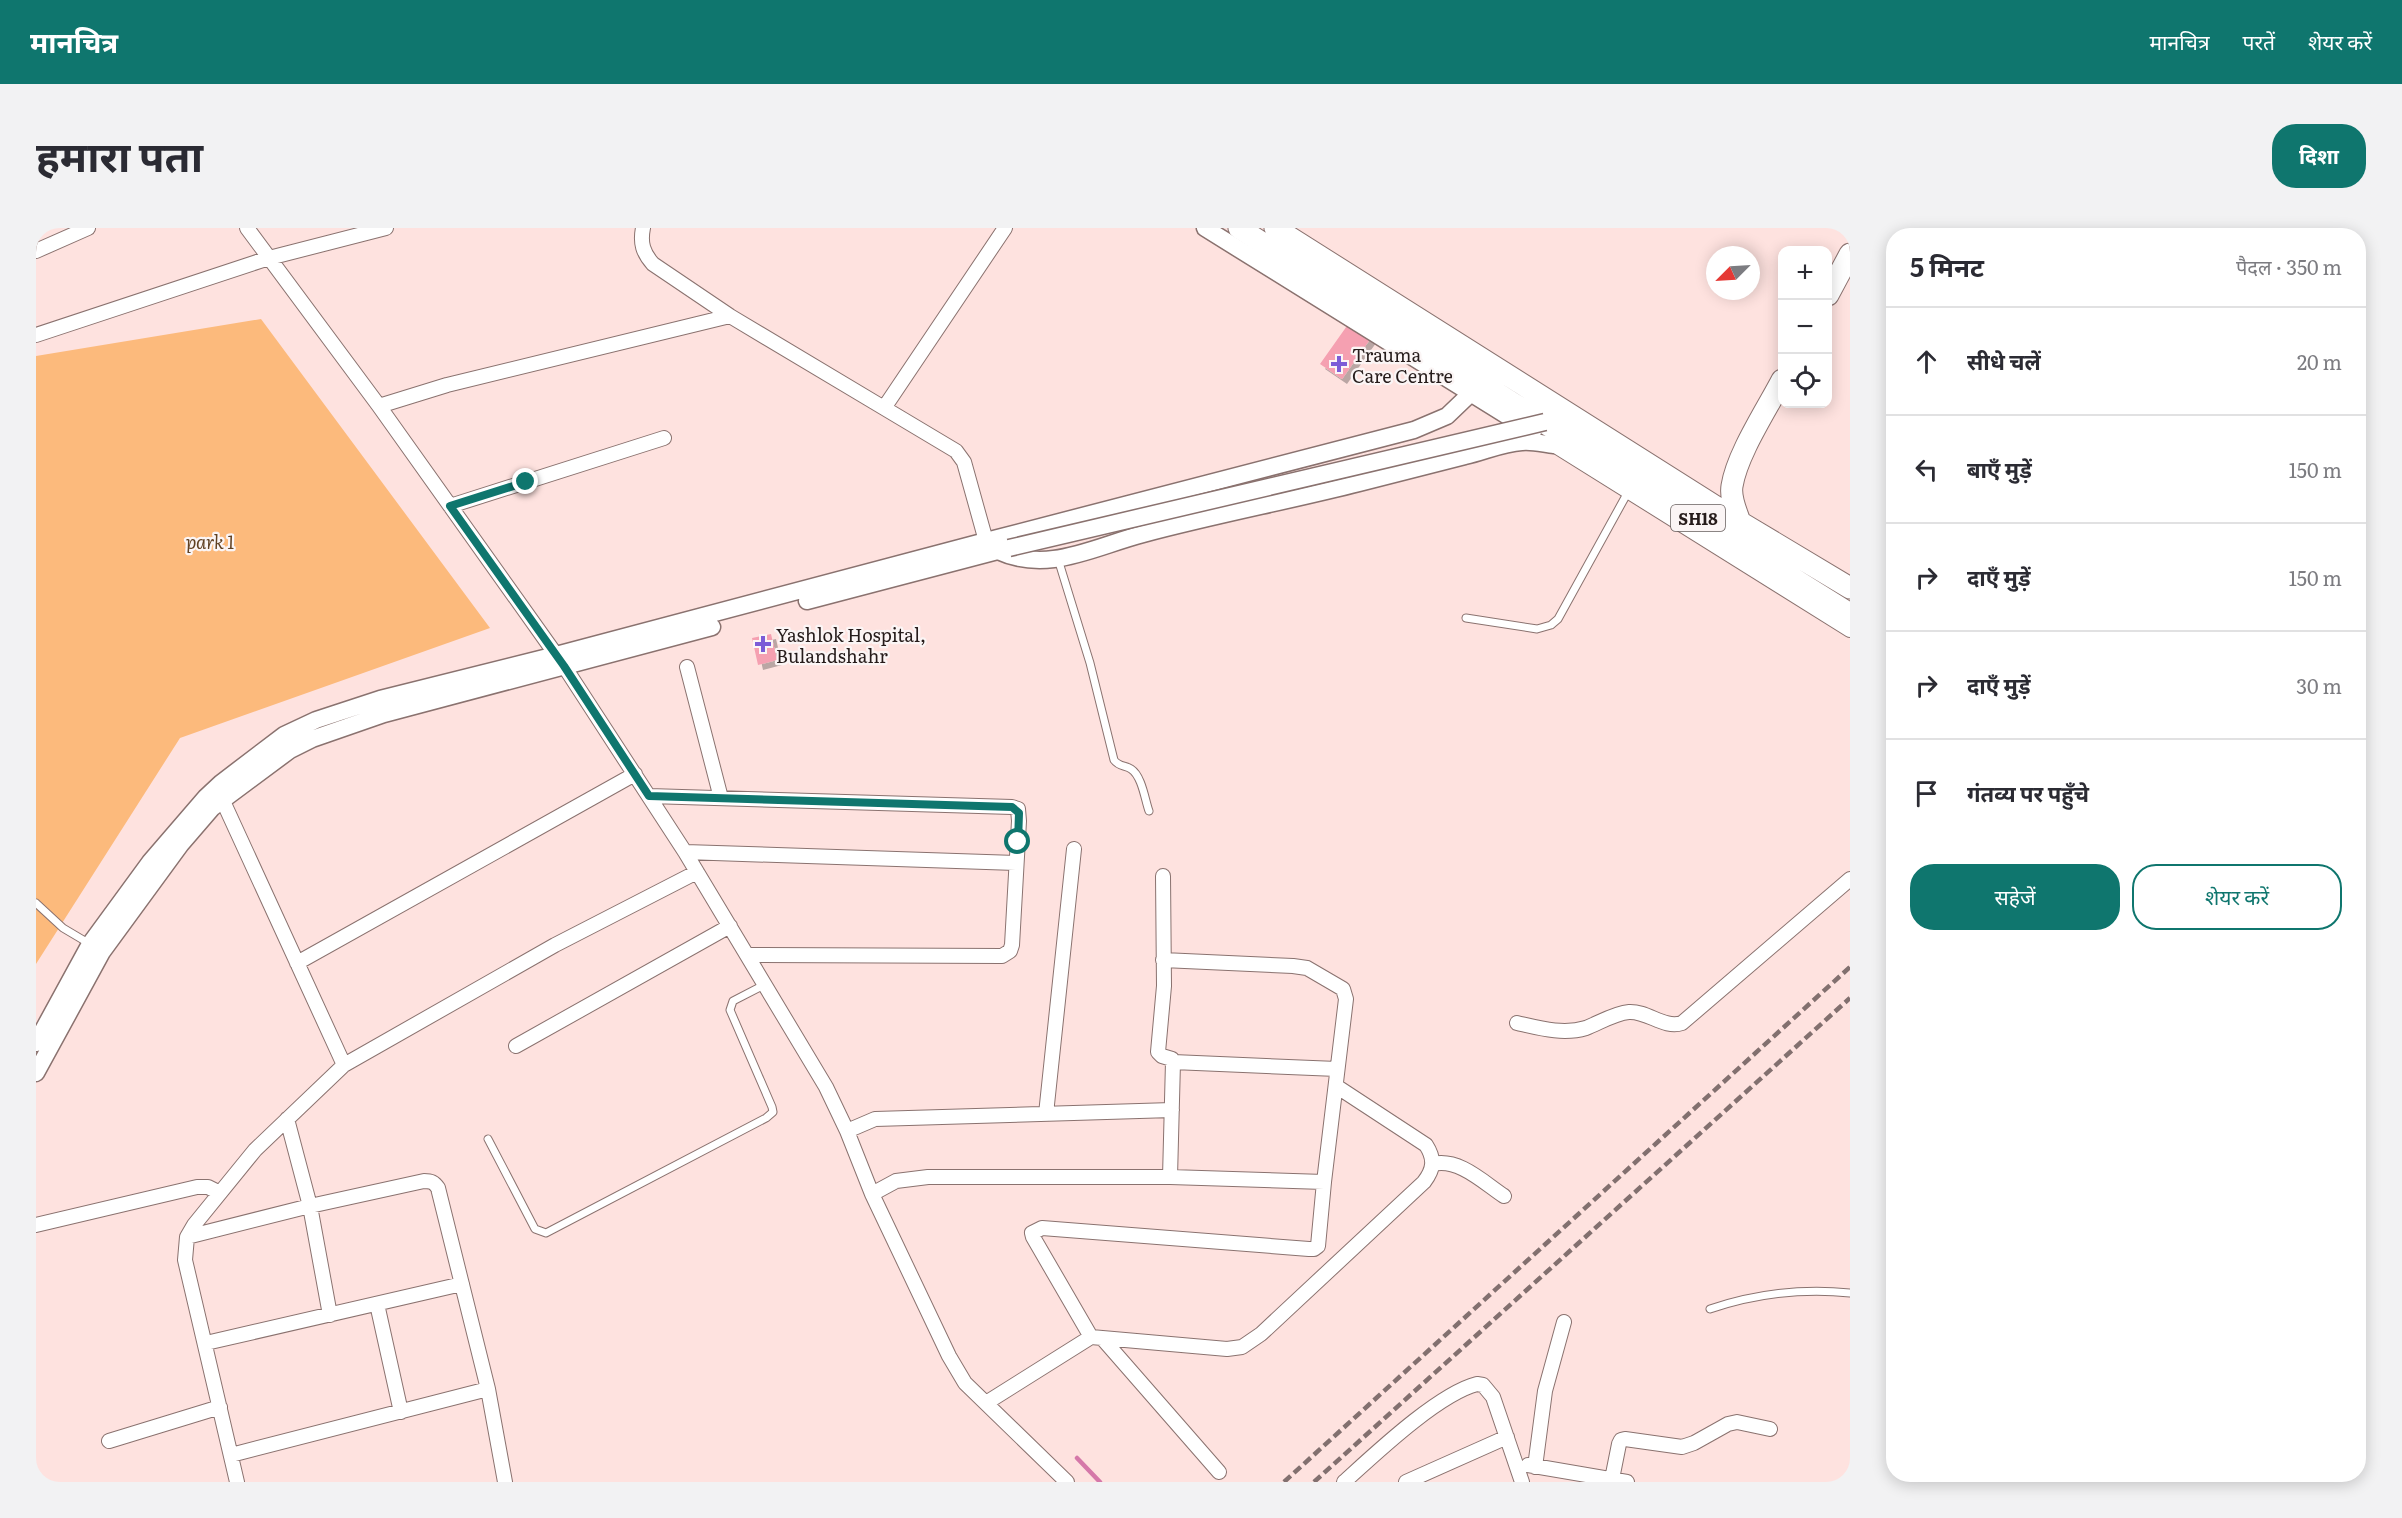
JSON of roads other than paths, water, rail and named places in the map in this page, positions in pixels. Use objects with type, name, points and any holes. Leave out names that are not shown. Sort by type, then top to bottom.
[{"type":"main road","points":[[1239,228],[1545,423]]},
{"type":"main road","points":[[1275,228],[1740,522]]},
{"type":"main road","points":[[1832,286],[1850,254]]},
{"type":"main road","name":"SH18","points":[[1778,388],[1739,462],[1732,486],[1732,498],[1740,522],[1850,588]]},
{"type":"main road","name":"SH18","points":[[1545,423],[1850,614]]},
{"type":"street","points":[[36,251],[88,228]]},
{"type":"street","points":[[247,228],[379,406],[560,661],[685,852],[826,1087],[847,1131],[872,1194],[949,1356],[965,1383],[1067,1482]]},
{"type":"street","points":[[36,335],[269,258],[386,228]]},
{"type":"street","points":[[643,228],[642,245],[646,256],[653,264],[730,316],[956,451],[964,462],[997,546],[1015,558],[1033,561],[1058,559],[1143,534],[1468,456],[1504,445],[1524,441],[1554,445]]},
{"type":"street","points":[[884,408],[1005,228]]},
{"type":"street","points":[[1205,228],[1850,630]]},
{"type":"street","points":[[379,406],[445,386],[730,316]]},
{"type":"street","points":[[36,1073],[102,952],[181,844],[222,799],[290,750],[312,739],[384,714],[560,661],[997,546],[1414,430],[1447,416],[1470,394]]},
{"type":"street","points":[[997,546],[1545,423]]},
{"type":"street","points":[[450,506],[664,438]]},
{"type":"street","points":[[36,1043],[90,944],[150,862],[206,797],[284,735],[316,720],[380,699],[560,661]]},
{"type":"street","points":[[687,667],[722,798]]},
{"type":"street","points":[[297,963],[635,774]]},
{"type":"street","points":[[649,796],[1012,807],[1019,813],[1012,945],[1010,951],[1002,956],[748,955]]},
{"type":"street","points":[[222,799],[344,1065]]},
{"type":"street","points":[[1047,1114],[1074,849]]},
{"type":"street","points":[[685,852],[1016,863]]},
{"type":"street","points":[[237,1482],[185,1260],[187,1237],[194,1225],[255,1150],[344,1065],[555,945],[697,872]]},
{"type":"street","points":[[1163,876],[1164,986],[1158,1052],[1172,1059],[1173,1062],[1337,1069]]},
{"type":"street","points":[[1517,1023],[1568,1031],[1583,1029],[1628,1012],[1643,1014],[1675,1025],[1682,1023],[1850,879]]},
{"type":"street","points":[[516,1046],[730,926]]},
{"type":"street","points":[[1163,960],[1307,968],[1340,985],[1346,999],[1318,1246],[1314,1249],[1042,1228],[1032,1233],[1096,1337],[1219,1472]]},
{"type":"street","points":[[1170,1177],[1173,1062]]},
{"type":"street","points":[[986,1403],[1096,1337],[1227,1349],[1242,1347],[1261,1334],[1431,1173],[1432,1154],[1426,1145],[1336,1086]]},
{"type":"street","points":[[847,1131],[869,1120],[1172,1110]]},
{"type":"street","points":[[286,1119],[310,1206],[330,1315]]},
{"type":"street","points":[[1433,1164],[1443,1161],[1456,1164],[1504,1196]]},
{"type":"street","points":[[872,1194],[896,1181],[912,1178],[1170,1177],[1324,1182]]},
{"type":"street","points":[[187,1237],[310,1206],[430,1181],[438,1188],[462,1284],[488,1389],[505,1482]]},
{"type":"street","points":[[36,1225],[197,1187],[208,1187],[220,1193]]},
{"type":"street","points":[[206,1343],[462,1284]]},
{"type":"street","points":[[377,1304],[401,1412]]},
{"type":"street","points":[[1534,1467],[1545,1391],[1564,1322]]},
{"type":"street","points":[[1344,1482],[1381,1448],[1440,1402],[1477,1384],[1489,1390],[1522,1482]]},
{"type":"street","points":[[231,1455],[488,1389]]},
{"type":"street","points":[[109,1441],[220,1407]]},
{"type":"street","points":[[1612,1479],[1621,1440],[1682,1447],[1728,1424],[1737,1422],[1770,1429]]},
{"type":"street","points":[[1406,1482],[1507,1437]]},
{"type":"street","points":[[1517,1464],[1627,1482]]},
{"type":"lane","points":[[1466,618],[1537,629],[1551,625],[1558,619],[1628,492]]},
{"type":"lane","points":[[1058,559],[1090,663],[1114,760],[1119,765],[1131,769],[1137,776],[1149,811]]},
{"type":"lane","points":[[36,903],[63,928],[90,944]]},
{"type":"lane","points":[[488,1139],[535,1230],[546,1233],[766,1118],[772,1112],[772,1107],[730,1010],[734,1001],[766,984]]},
{"type":"lane","points":[[1710,1309],[1739,1299],[1778,1293],[1825,1290],[1850,1293]]},
{"type":"waterway","points":[[1077,1458],[1100,1482]]},
{"type":"railway","points":[[1284,1482],[1850,967]]},
{"type":"railway","points":[[1314,1482],[1850,998]]},
{"type":"place","name":"Trauma Care Centre","points":[[1339,364]]},
{"type":"place","name":"Yashlok Hospital, Bulandshahr","points":[[763,644]]},
{"type":"park label","name":"park 1","points":[[210,541]]}]
